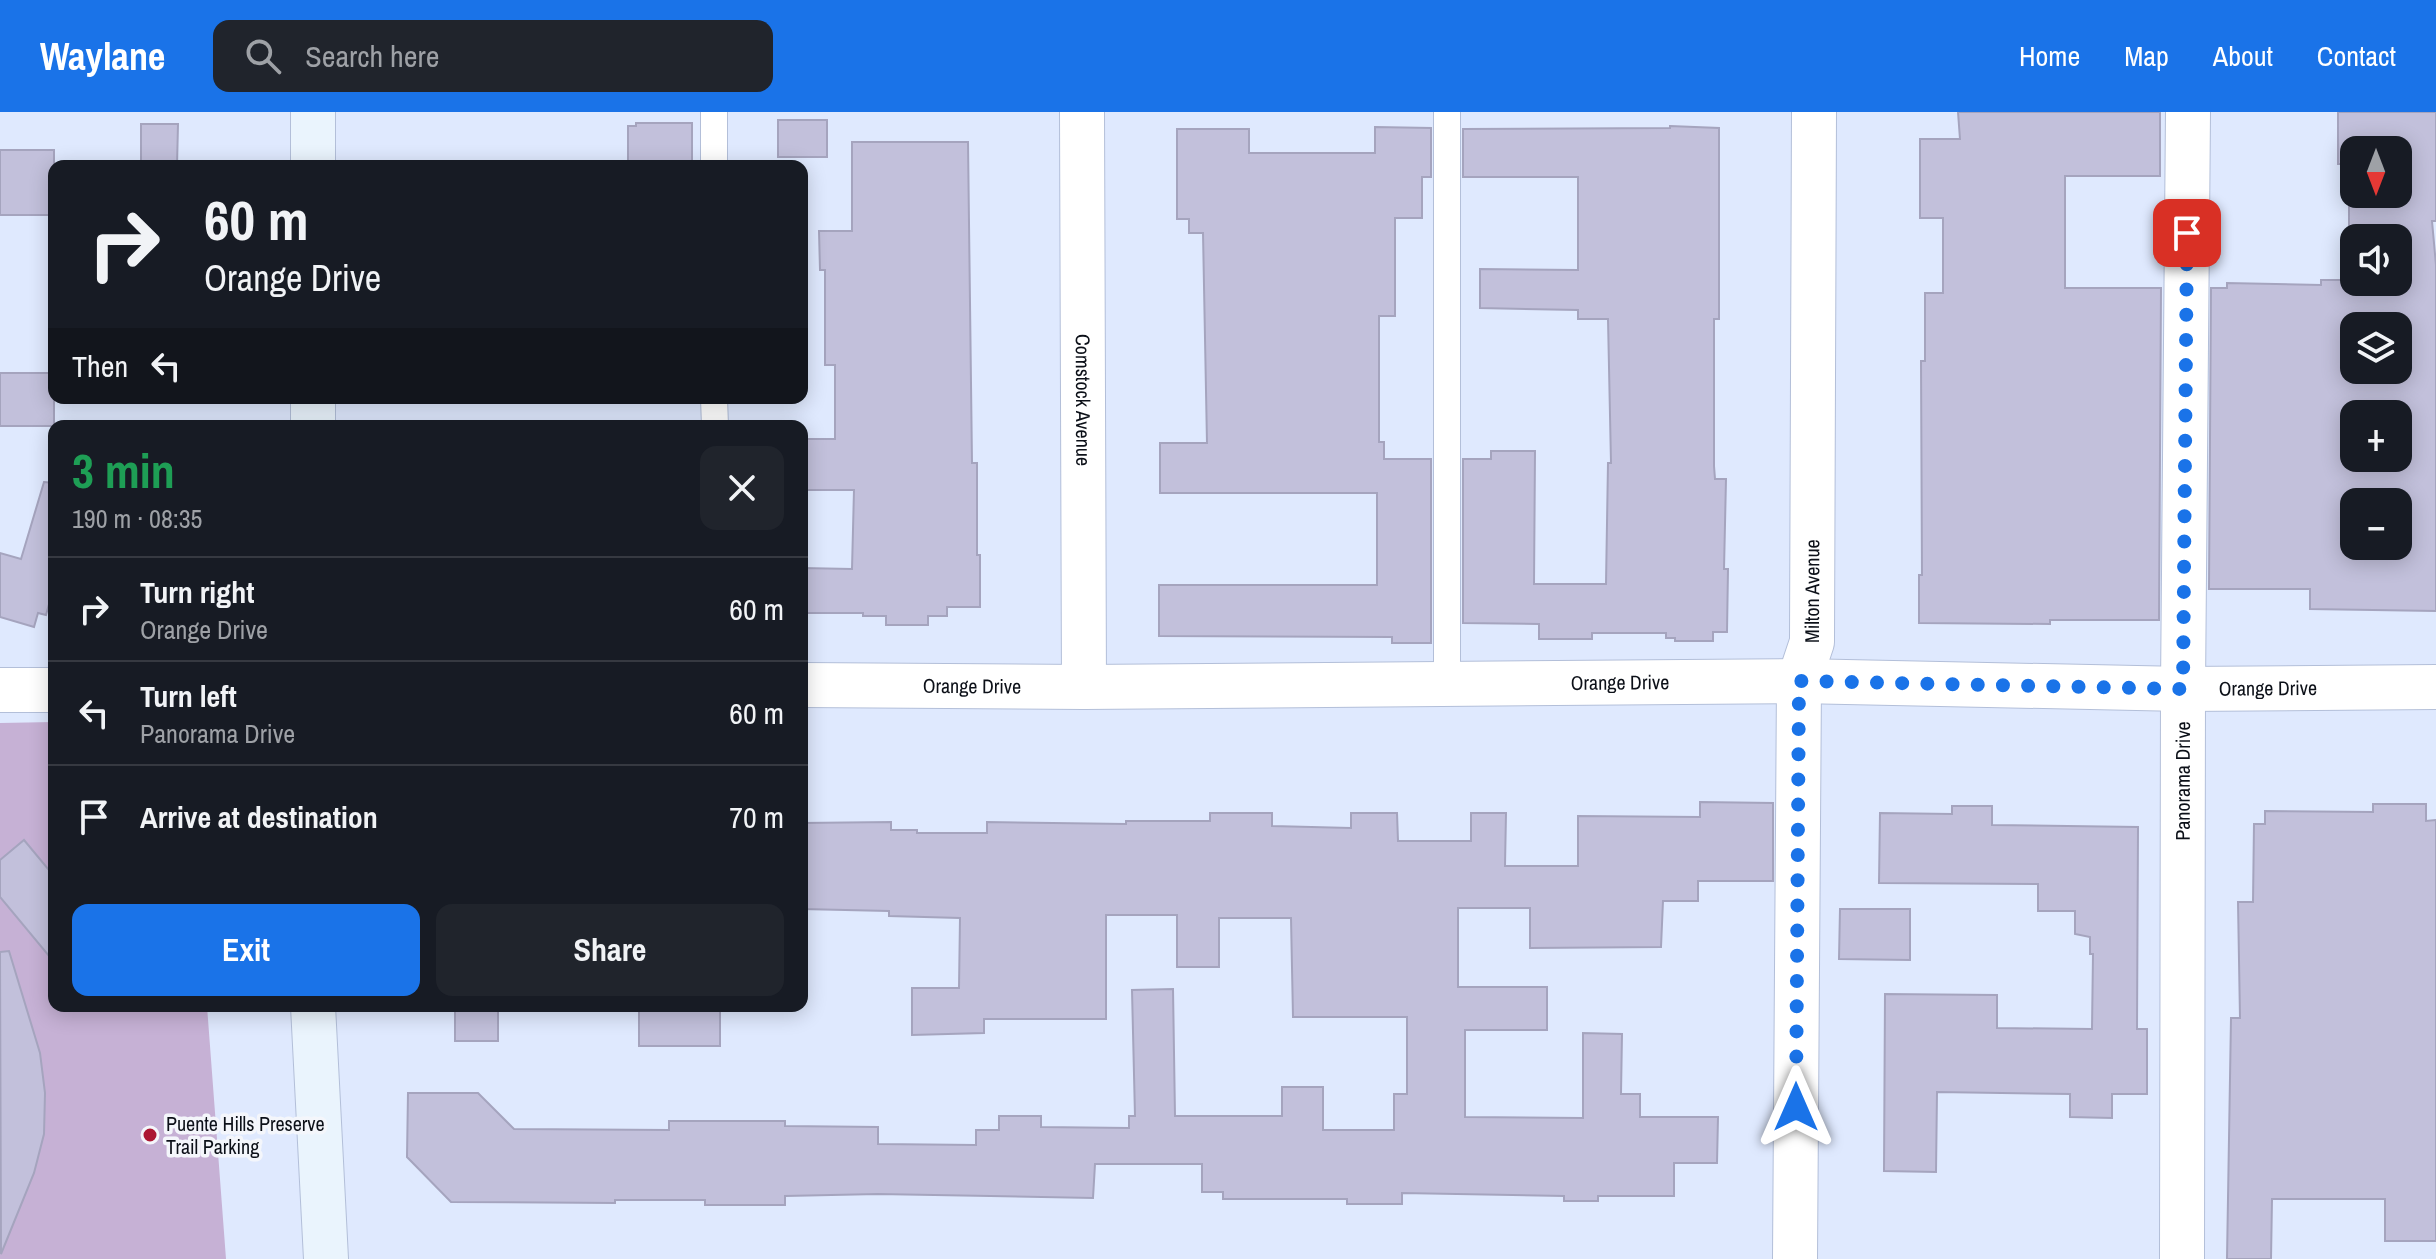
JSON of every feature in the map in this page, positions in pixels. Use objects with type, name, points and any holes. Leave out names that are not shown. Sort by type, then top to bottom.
[{"type":"street","points":[[313,112],[313,160]]},
{"type":"street","name":"Comstock Avenue","points":[[1082,112],[1084,687]]},
{"type":"street","name":"Milton Avenue","points":[[1795,1259],[1799,681],[1812,642],[1814,112]]},
{"type":"street","name":"Panorama Drive","points":[[2182,1259],[2188,112]]},
{"type":"street","name":"Orange Drive","points":[[808,685],[1084,687],[1799,681],[2183,689],[2436,687]]},
{"type":"street","points":[[0,690],[48,690]]},
{"type":"street","points":[[313,1012],[326,1259]]},
{"type":"lane","points":[[714,112],[714,160]]},
{"type":"lane","points":[[1447,112],[1447,684]]},
{"type":"shaded area","points":[[48,722],[48,1012],[207,1012],[226,1259],[0,1259],[0,723]]},
{"type":"building","points":[[1958,112],[2160,112],[2160,176],[2065,176],[2065,288],[2161,288],[2159,620],[2050,620],[2050,624],[1919,623],[1919,575],[1922,575],[1921,361],[1925,361],[1925,293],[1943,293],[1943,218],[1920,218],[1920,139],[1960,139]]},
{"type":"building","points":[[2338,112],[2436,112],[2436,221],[2432,221],[2436,265],[2436,611],[2310,609],[2310,589],[2209,589],[2211,288],[2227,288],[2227,283],[2321,285],[2321,280],[2340,280],[2340,296],[2412,296],[2412,224],[2349,224],[2349,208],[2412,208],[2412,136],[2340,136],[2340,164]]},
{"type":"building","points":[[778,120],[827,120],[827,157],[778,157]]},
{"type":"building","points":[[636,123],[692,123],[692,160],[628,160],[628,126],[636,126]]},
{"type":"building","points":[[141,124],[178,124],[177,160],[141,160]]},
{"type":"building","points":[[1375,127],[1431,128],[1431,177],[1422,177],[1422,218],[1395,218],[1395,316],[1379,316],[1379,442],[1384,442],[1384,459],[1431,459],[1431,643],[1392,643],[1392,637],[1159,636],[1159,585],[1377,585],[1377,493],[1160,493],[1160,443],[1207,443],[1203,233],[1189,233],[1189,219],[1177,219],[1177,129],[1249,129],[1249,153],[1375,153]]},
{"type":"building","points":[[1719,128],[1719,319],[1714,319],[1714,466],[1715,479],[1726,479],[1724,569],[1728,569],[1727,632],[1713,632],[1713,641],[1675,641],[1675,638],[1666,638],[1666,633],[1592,633],[1592,639],[1539,639],[1539,624],[1463,623],[1463,459],[1491,459],[1491,451],[1535,451],[1534,584],[1606,584],[1608,463],[1611,463],[1608,319],[1578,319],[1578,310],[1480,308],[1480,269],[1578,270],[1578,177],[1463,177],[1463,129]]},
{"type":"building","points":[[852,142],[968,142],[972,463],[977,463],[980,607],[947,607],[947,616],[928,616],[928,625],[886,625],[886,616],[863,616],[863,613],[808,613],[808,568],[852,569],[854,490],[808,490],[808,439],[835,439],[835,365],[825,365],[825,270],[820,270],[819,231],[852,231]]},
{"type":"building","points":[[0,150],[54,150],[54,160],[48,160],[48,215],[0,215]]},
{"type":"building","points":[[0,373],[48,373],[48,404],[54,404],[54,420],[48,420],[48,426],[0,426]]},
{"type":"building","points":[[44,482],[48,482],[48,608],[46,615],[38,613],[34,627],[0,617],[0,553],[21,559]]},
{"type":"building","points":[[1700,802],[1773,803],[1773,881],[1698,881],[1698,901],[1663,901],[1661,947],[1530,948],[1530,908],[1458,908],[1458,987],[1547,987],[1547,1030],[1465,1030],[1465,1117],[1583,1118],[1583,1033],[1622,1034],[1621,1094],[1640,1094],[1640,1117],[1718,1117],[1717,1163],[1674,1163],[1674,1196],[1598,1196],[1598,1201],[1564,1201],[1564,1196],[1402,1193],[1402,1204],[1347,1204],[1347,1199],[1223,1199],[1223,1192],[1202,1192],[1202,1164],[1095,1164],[1093,1198],[878,1194],[785,1196],[785,1205],[705,1205],[705,1200],[451,1202],[407,1157],[408,1093],[478,1093],[514,1129],[669,1130],[669,1121],[785,1121],[785,1126],[878,1127],[878,1144],[976,1145],[976,1130],[999,1130],[999,1116],[1041,1116],[1041,1127],[1129,1128],[1129,1116],[1135,1116],[1132,990],[1173,989],[1175,1116],[1282,1116],[1282,1087],[1323,1087],[1323,1130],[1394,1130],[1394,1094],[1407,1094],[1407,1017],[1293,1017],[1291,918],[1219,918],[1219,967],[1177,967],[1177,915],[1106,915],[1106,1019],[984,1019],[984,1033],[912,1035],[912,988],[959,988],[960,918],[889,916],[889,911],[808,909],[808,823],[891,822],[891,830],[917,830],[917,833],[987,833],[987,822],[1126,824],[1126,821],[1210,821],[1210,813],[1272,813],[1272,826],[1351,828],[1351,813],[1397,813],[1398,841],[1471,841],[1471,813],[1506,813],[1505,866],[1578,866],[1578,816],[1700,817]]},
{"type":"building","points":[[2373,804],[2426,804],[2426,821],[2436,820],[2436,1241],[2385,1241],[2385,1199],[2272,1199],[2271,1259],[2227,1259],[2231,1018],[2240,1018],[2238,902],[2253,902],[2254,824],[2265,824],[2265,811],[2373,812]]},
{"type":"building","points":[[1952,806],[1992,806],[1992,825],[2138,827],[2137,1029],[2147,1029],[2147,1094],[2112,1094],[2112,1118],[2070,1117],[2070,1094],[1937,1092],[1936,1172],[1884,1171],[1885,994],[1997,995],[1997,1028],[2092,1029],[2093,954],[2090,954],[2090,937],[2075,934],[2075,911],[2038,911],[2038,884],[1879,883],[1880,813],[1952,814]]},
{"type":"building","points":[[24,840],[48,869],[48,955],[0,897],[0,860]]},
{"type":"building","points":[[1840,909],[1910,909],[1910,960],[1839,959]]},
{"type":"building","points":[[9,951],[40,1053],[45,1093],[44,1134],[34,1173],[1,1254],[0,952]]},
{"type":"building","points":[[455,1012],[498,1012],[498,1041],[455,1041]]},
{"type":"building","points":[[639,1012],[720,1012],[720,1046],[639,1046]]},
{"type":"place","name":"Puente Hills Preserve Trail Parking","points":[[150,1135]]},
{"type":"route","points":[[1796,1107],[1799,681],[2183,689],[2187,233]]}]
